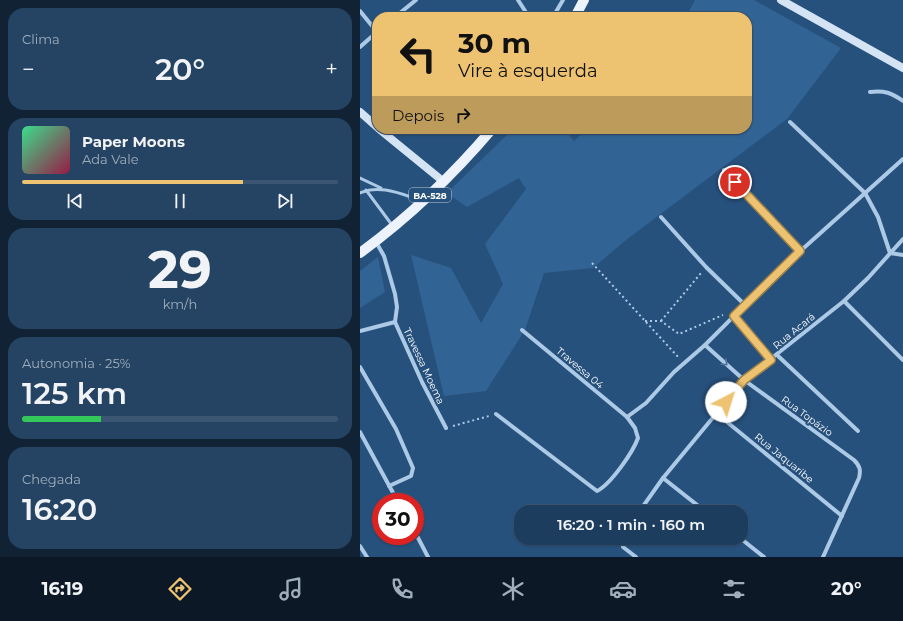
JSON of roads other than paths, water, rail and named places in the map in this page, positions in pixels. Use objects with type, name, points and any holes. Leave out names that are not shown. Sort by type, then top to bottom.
[{"type":"main road","points":[[577,12],[584,0]]},
{"type":"main road","name":"BA-528","points":[[360,254],[394,228],[424,201],[444,182],[487,134]]},
{"type":"street","points":[[401,12],[416,0]]},
{"type":"street","points":[[518,0],[526,12]]},
{"type":"street","points":[[556,12],[563,0]]},
{"type":"street","points":[[781,0],[903,68]]},
{"type":"street","points":[[360,11],[372,26]]},
{"type":"street","points":[[360,47],[372,36]]},
{"type":"street","points":[[870,92],[880,90],[891,93],[903,101]]},
{"type":"street","points":[[360,112],[372,123]]},
{"type":"street","points":[[790,122],[865,193],[878,217],[890,253],[903,255]]},
{"type":"street","points":[[385,134],[444,182]]},
{"type":"street","points":[[496,414],[598,491],[614,475],[631,452],[638,438],[635,428],[627,417],[646,403],[664,382],[705,345],[744,304],[800,251],[903,159]]},
{"type":"street","points":[[724,170],[800,251]]},
{"type":"street","points":[[661,217],[706,267],[744,304]]},
{"type":"street","name":"Rua Acará","points":[[644,505],[663,478],[744,380],[844,301],[903,239]]},
{"type":"street","name":"Travessa Moema","points":[[376,242],[384,256],[391,279],[397,307],[395,322],[422,382],[446,428]]},
{"type":"street","points":[[844,301],[903,360]]},
{"type":"street","points":[[734,316],[771,360]]},
{"type":"street","points":[[360,331],[395,322]]},
{"type":"street","name":"Travessa 04","points":[[522,330],[627,417]]},
{"type":"street","name":"Rua Topázio","points":[[705,345],[744,380],[859,465],[861,471],[859,478],[842,516]]},
{"type":"street","name":"Rua Topázio","points":[[777,355],[858,431]]},
{"type":"street","points":[[360,367],[396,430],[413,468],[411,476],[390,486]]},
{"type":"street","name":"Rua Jaquaribe","points":[[716,414],[842,516]]},
{"type":"street","points":[[360,432],[394,493]]},
{"type":"street","points":[[663,478],[697,505]]},
{"type":"street","points":[[822,557],[842,516]]},
{"type":"street","points":[[748,544],[764,557]]},
{"type":"street","points":[[422,545],[428,557]]},
{"type":"street","points":[[623,545],[636,557]]},
{"type":"street","points":[[360,546],[366,557]]},
{"type":"lane","points":[[360,178],[383,189],[424,201]]},
{"type":"lane","points":[[360,193],[366,190],[383,189]]},
{"type":"lane","points":[[366,190],[394,228]]}]
